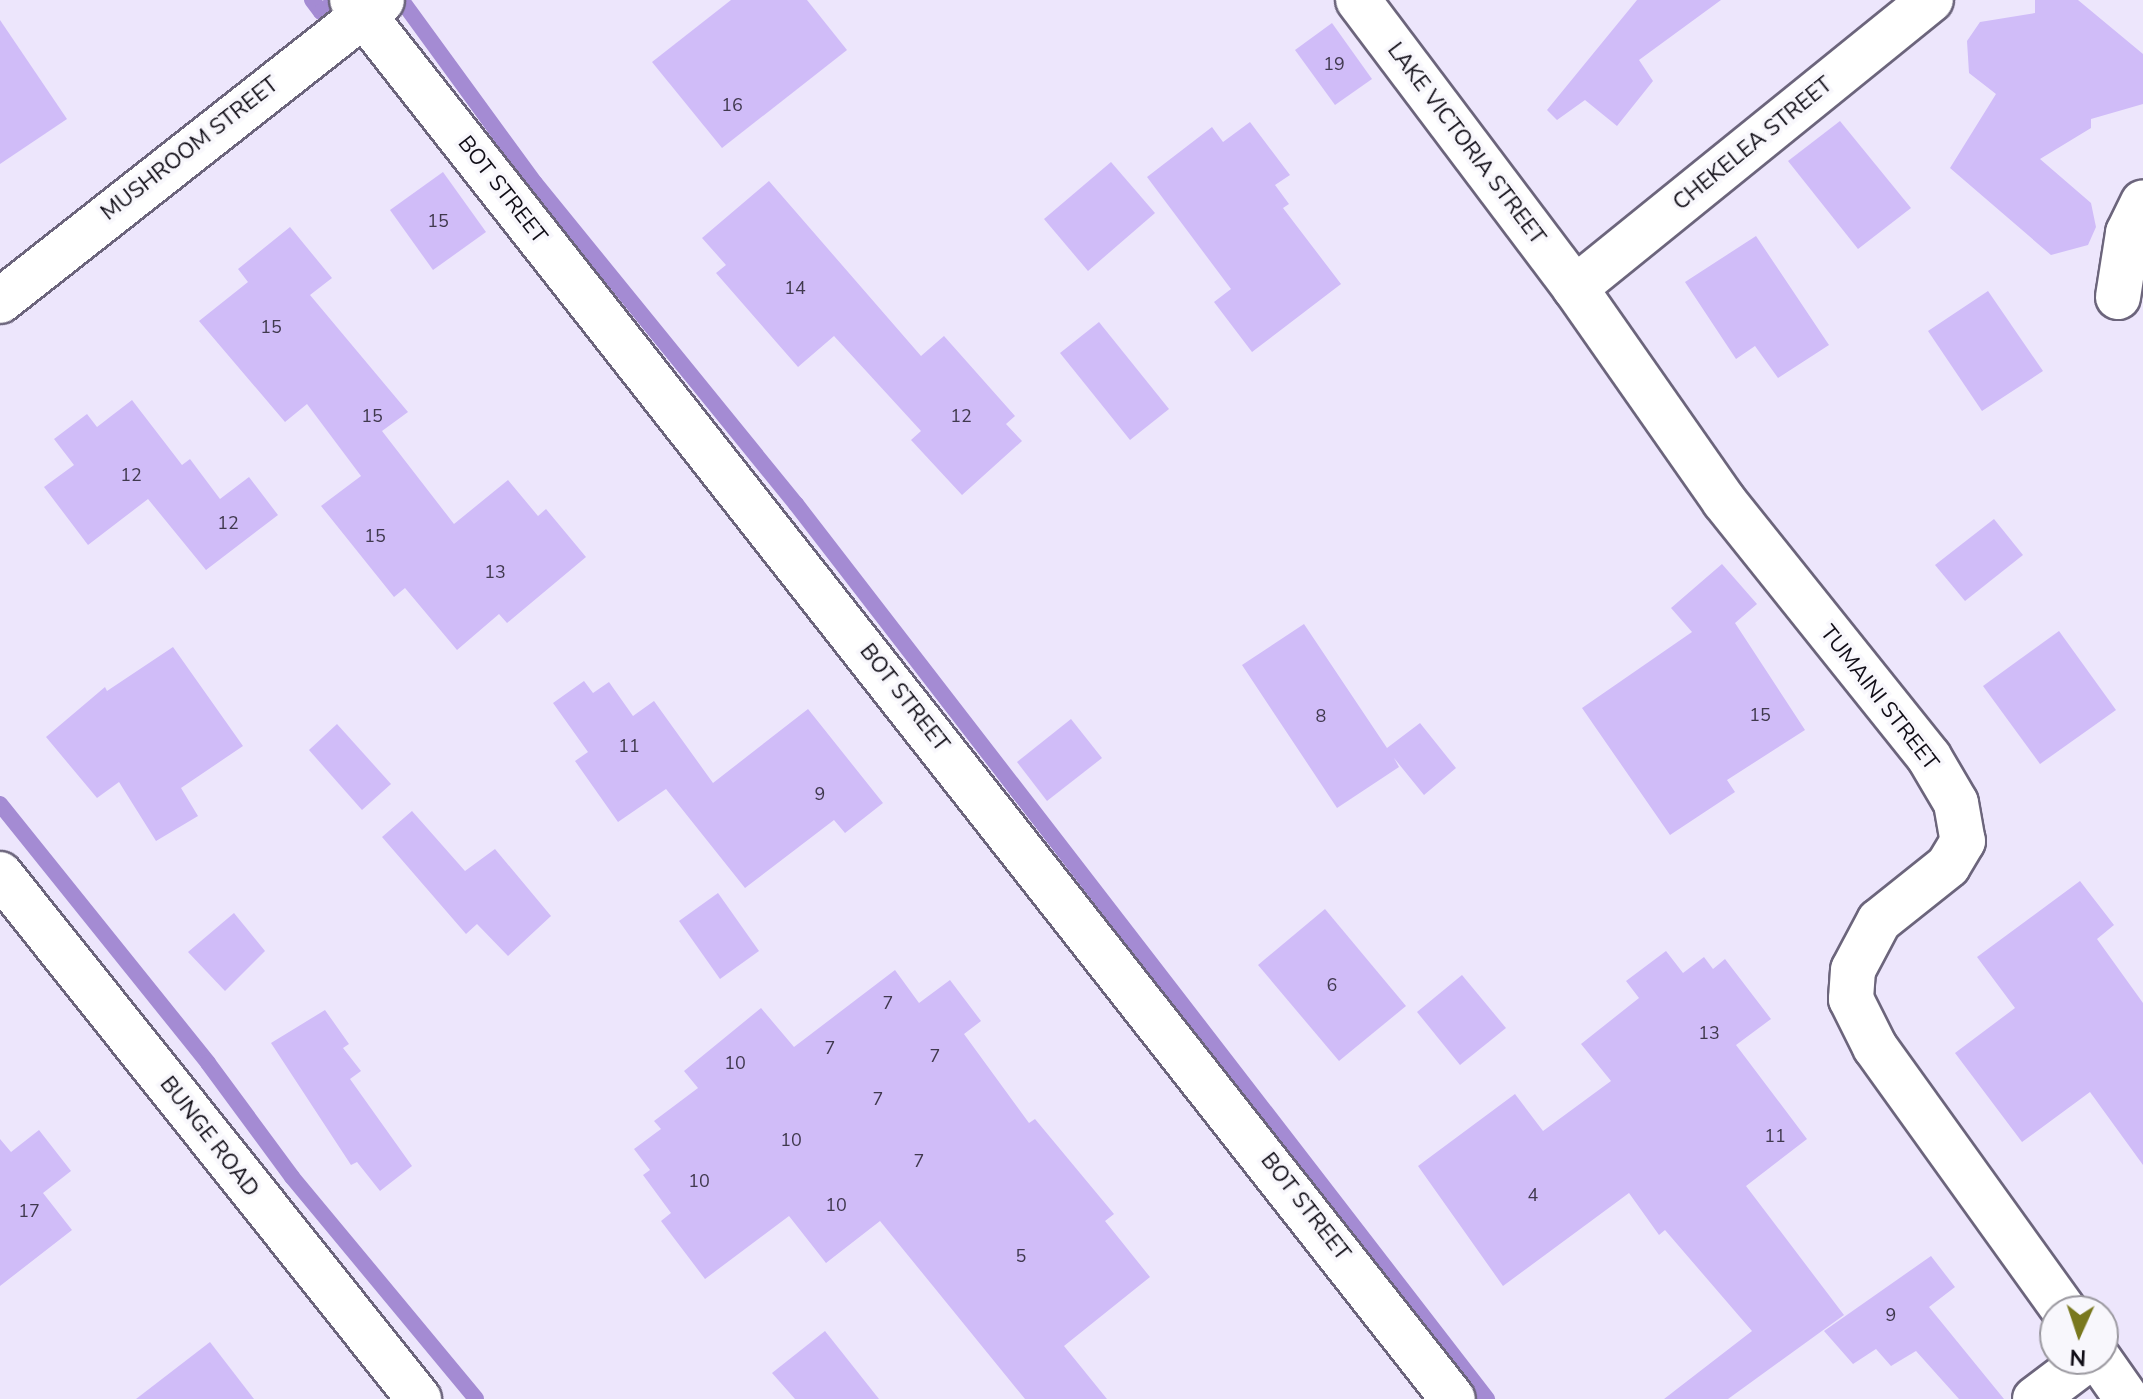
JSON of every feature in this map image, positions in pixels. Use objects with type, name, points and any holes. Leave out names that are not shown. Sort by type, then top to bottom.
[{"type":"street","name":"LAKE VICTORIA STREET","points":[[1358,0],[1575,288]]},
{"type":"street","name":"CHEKELEA STREET","points":[[1575,288],[1931,0]]},
{"type":"street","name":"MUSHROOM STREET","points":[[0,301],[365,5]]},
{"type":"street","name":"BOT STREET","points":[[365,5],[1453,1399]]},
{"type":"street","points":[[2118,297],[2128,233],[2143,202]]},
{"type":"street","name":"TUMAINI STREET","points":[[1575,288],[1724,501],[1929,757],[1956,803],[1963,841],[1948,866],[1879,921],[1853,970],[1851,999],[1875,1047],[2053,1295]]},
{"type":"street","name":"BUNGE ROAD","points":[[0,874],[419,1399]]},
{"type":"street","points":[[2035,1399],[2067,1375]]},
{"type":"street","points":[[2110,1375],[2127,1399]]},
{"type":"building","points":[[731,0],[807,0],[847,50],[722,148],[652,62]]},
{"type":"building","points":[[1637,0],[1721,0],[1639,60],[1653,81],[1617,126],[1585,100],[1557,120],[1547,110]]},
{"type":"building","points":[[2035,0],[2078,0],[2143,54],[2143,104],[2091,119],[2091,128],[2040,159],[2091,203],[2096,227],[2088,245],[2051,255],[1950,168],[1996,94],[1969,73],[1967,41],[1980,22],[2035,13]]},
{"type":"building","points":[[0,20],[67,119],[0,164]]},
{"type":"building","points":[[1332,23],[1372,79],[1335,105],[1295,50]]},
{"type":"building","points":[[1840,121],[1911,208],[1858,249],[1788,161]]},
{"type":"building","points":[[1250,122],[1290,175],[1275,185],[1289,204],[1283,208],[1341,284],[1252,352],[1214,302],[1231,289],[1147,177],[1212,127],[1223,142]]},
{"type":"building","points":[[1111,162],[1155,213],[1088,271],[1044,219]]},
{"type":"building","points":[[443,172],[486,232],[433,270],[390,210]]},
{"type":"building","points":[[769,181],[921,356],[944,336],[1015,416],[1006,424],[1022,441],[962,495],[911,440],[921,431],[834,336],[798,367],[716,273],[726,265],[702,238]]},
{"type":"building","points":[[290,227],[332,278],[310,295],[408,412],[382,431],[454,524],[508,480],[538,516],[546,509],[586,557],[507,623],[499,614],[457,650],[405,588],[394,597],[321,506],[361,476],[307,404],[285,422],[199,321],[248,282],[238,269]]},
{"type":"building","points":[[1756,236],[1829,345],[1778,378],[1755,346],[1736,359],[1685,282]]},
{"type":"building","points":[[1988,291],[2043,371],[1982,411],[1928,331]]},
{"type":"building","points":[[1099,322],[1169,409],[1130,440],[1060,353]]},
{"type":"building","points":[[132,400],[182,465],[190,459],[220,499],[249,477],[278,515],[206,570],[148,499],[88,545],[44,487],[74,465],[54,439],[87,414],[97,427]]},
{"type":"building","points":[[1994,519],[2023,555],[1965,601],[1935,565]]},
{"type":"building","points":[[1722,564],[1757,604],[1735,623],[1805,730],[1727,780],[1735,792],[1670,835],[1582,708],[1692,632],[1671,608]]},
{"type":"building","points":[[1304,624],[1387,748],[1420,723],[1456,768],[1424,795],[1394,758],[1399,767],[1337,808],[1242,665]]},
{"type":"building","points":[[2059,631],[2116,710],[2040,764],[1983,686]]},
{"type":"building","points":[[173,647],[243,746],[181,788],[198,816],[156,841],[119,782],[97,798],[46,737],[105,687],[107,691]]},
{"type":"building","points":[[584,681],[593,693],[609,682],[633,716],[654,701],[713,783],[808,709],[883,803],[845,833],[834,820],[745,888],[666,789],[618,822],[575,761],[588,752],[553,703]]},
{"type":"building","points":[[1071,719],[1102,758],[1047,801],[1017,762]]},
{"type":"building","points":[[337,724],[391,784],[362,810],[309,750]]},
{"type":"building","points":[[412,811],[465,871],[495,849],[551,916],[508,956],[477,924],[466,934],[382,837]]},
{"type":"building","points":[[2080,881],[2114,925],[2097,939],[2143,1003],[2143,1165],[2090,1092],[2022,1142],[1955,1053],[2015,1008],[1977,957]]},
{"type":"building","points":[[718,893],[759,951],[720,979],[679,921]]},
{"type":"building","points":[[1325,909],[1406,1006],[1339,1061],[1258,965]]},
{"type":"building","points":[[234,913],[265,951],[225,991],[188,952]]},
{"type":"building","points":[[1666,951],[1683,973],[1704,957],[1713,969],[1725,959],[1771,1019],[1736,1045],[1807,1139],[1746,1186],[1844,1315],[1728,1399],[1664,1399],[1752,1331],[1665,1230],[1659,1235],[1629,1193],[1503,1286],[1418,1166],[1515,1094],[1543,1131],[1611,1081],[1581,1044],[1639,998],[1626,981]]},
{"type":"building","points":[[895,970],[919,1003],[950,980],[981,1021],[964,1034],[1029,1123],[1035,1119],[1114,1214],[1105,1221],[1150,1277],[1064,1346],[1107,1399],[1025,1399],[880,1221],[826,1263],[789,1216],[705,1279],[661,1221],[671,1213],[643,1175],[650,1170],[634,1149],[661,1129],[654,1121],[698,1088],[684,1071],[761,1008],[794,1047]]},
{"type":"building","points":[[1462,975],[1506,1028],[1460,1065],[1417,1012]]},
{"type":"building","points":[[325,1010],[349,1044],[343,1048],[361,1071],[350,1079],[412,1166],[380,1191],[357,1162],[351,1165],[271,1043]]},
{"type":"building","points":[[39,1130],[71,1171],[43,1193],[72,1230],[0,1286],[0,1139],[11,1152]]},
{"type":"building","points":[[1931,1256],[1955,1287],[1929,1307],[2004,1399],[1959,1399],[1916,1351],[1891,1366],[1876,1349],[1853,1364],[1824,1331]]},
{"type":"building","points":[[825,1331],[879,1399],[795,1399],[772,1373]]},
{"type":"building","points":[[210,1342],[254,1399],[136,1399]]},
{"type":"waterway","points":[[312,0],[321,12],[337,0]]},
{"type":"waterway","points":[[405,5],[535,183],[796,504],[1487,1399]]},
{"type":"waterway","points":[[0,804],[208,1063],[292,1177],[476,1399]]}]
